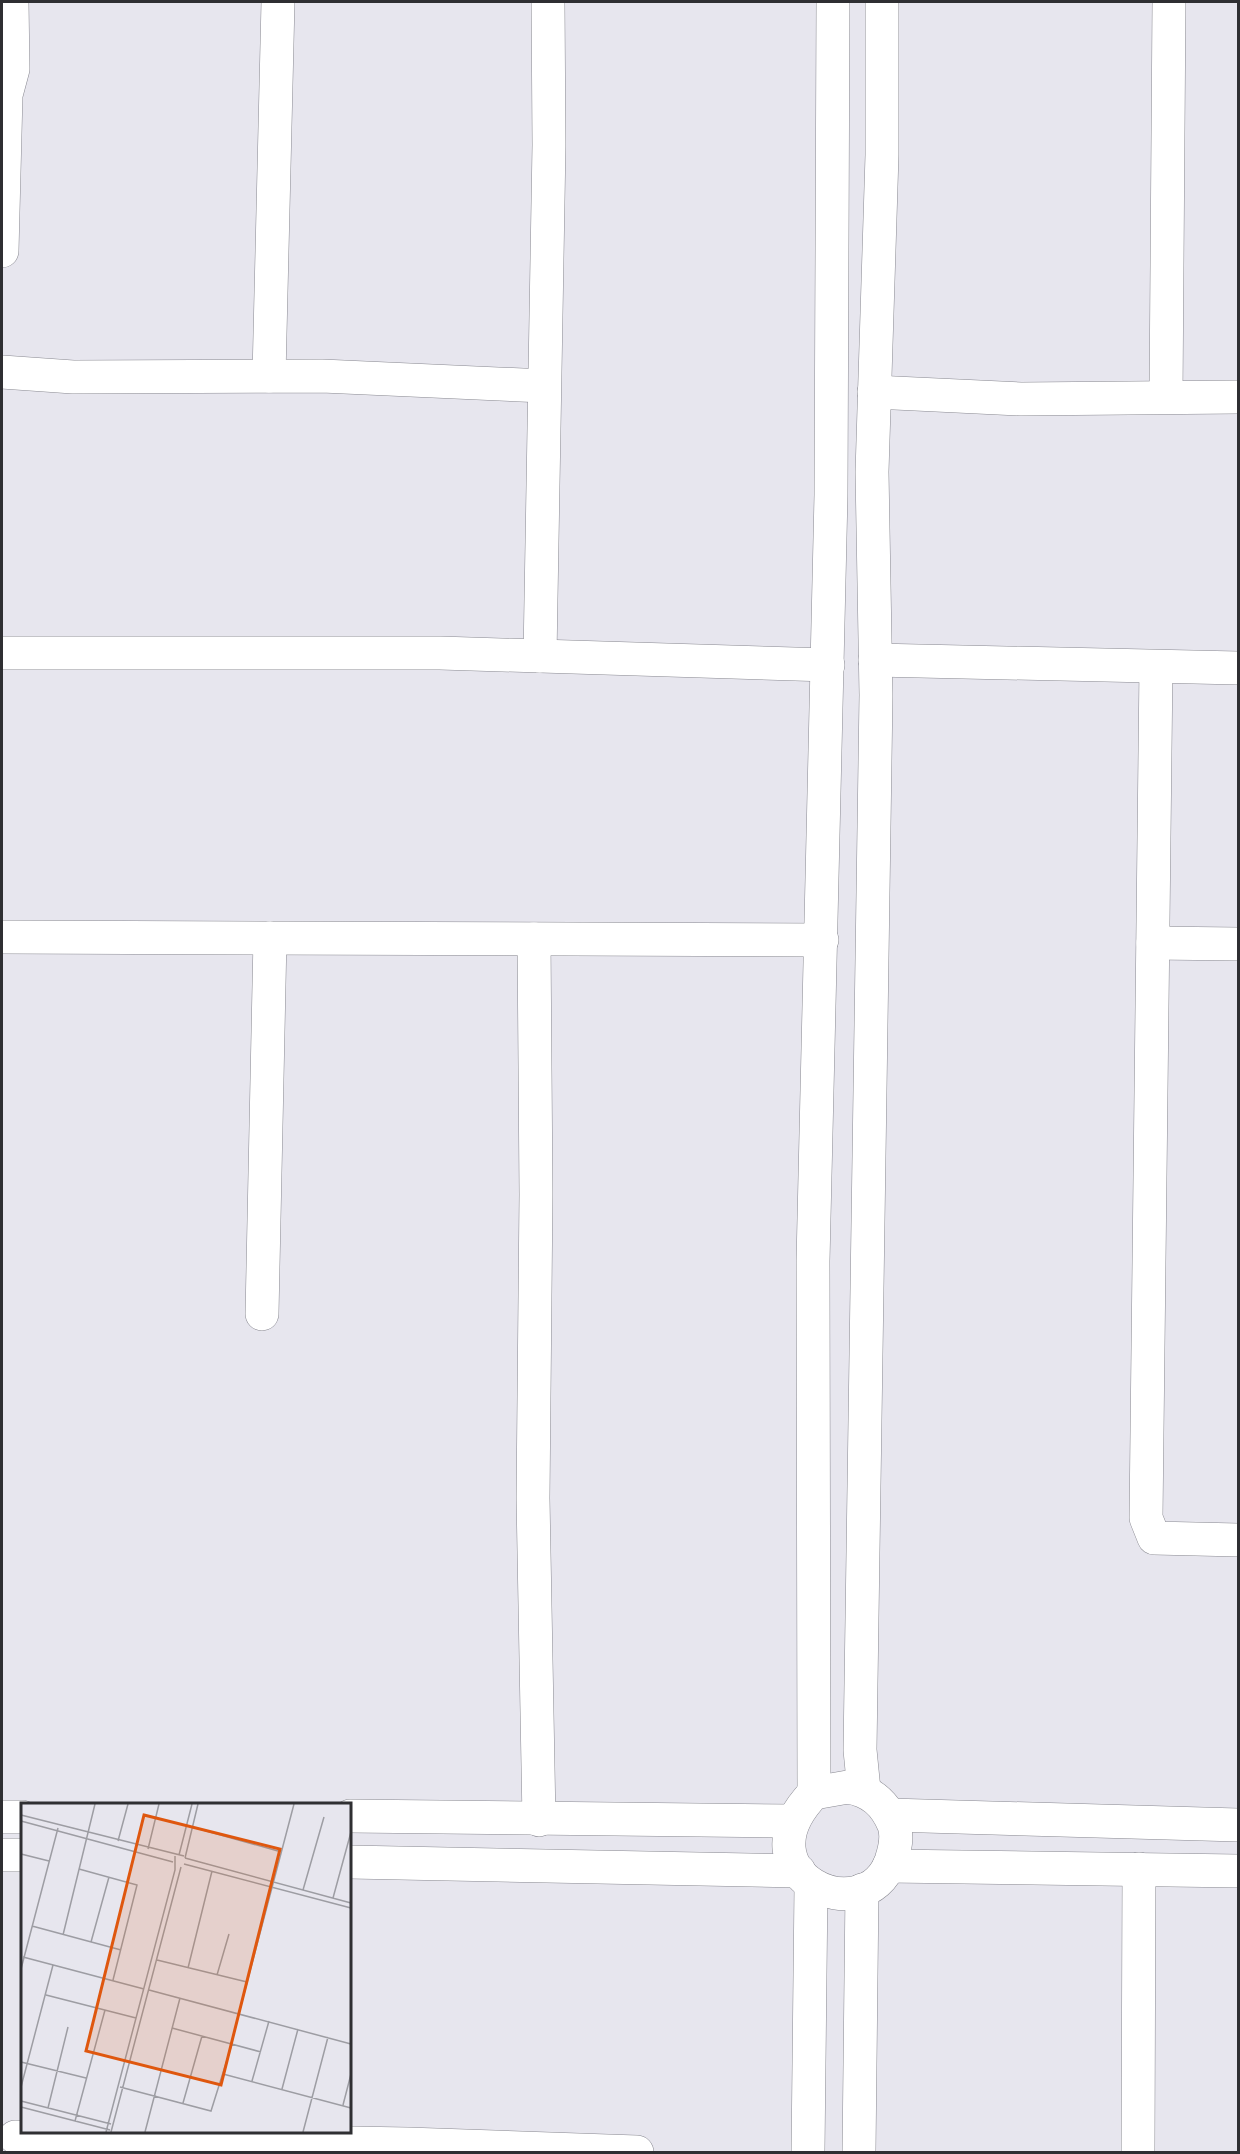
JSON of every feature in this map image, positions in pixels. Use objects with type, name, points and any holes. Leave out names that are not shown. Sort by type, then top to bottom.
[{"type":"street","points":[[2,251],[4,95],[13,69],[12,2]]},
{"type":"street","points":[[269,376],[278,2]]},
{"type":"street","points":[[540,656],[549,145],[548,2]]},
{"type":"street","points":[[808,2152],[805,1879],[791,1856],[789,1839],[792,1821],[814,1793],[813,1261],[831,495],[833,2]]},
{"type":"street","points":[[864,1790],[860,1750],[875,660],[872,472],[882,155],[882,2]]},
{"type":"street","points":[[1166,397],[1169,2]]},
{"type":"street","points":[[2,372],[73,377],[269,376],[544,386]]},
{"type":"street","points":[[874,392],[1021,399],[1239,397]]},
{"type":"street","points":[[2,653],[440,653],[828,665]]},
{"type":"street","points":[[875,660],[1239,668]]},
{"type":"street","points":[[1156,667],[1146,1518],[1154,1538],[1239,1540]]},
{"type":"street","points":[[2,937],[822,940]]},
{"type":"street","points":[[262,1314],[270,938]]},
{"type":"street","points":[[534,939],[536,1194],[533,1498],[539,1820]]},
{"type":"street","points":[[1153,943],[1239,944]]},
{"type":"street","points":[[351,1862],[805,1879],[845,1894],[862,1890],[878,1881],[889,1866],[895,1850],[896,1832],[890,1815],[879,1801],[864,1790],[848,1787],[814,1793]]},
{"type":"street","points":[[890,1815],[1239,1826]]},
{"type":"street","points":[[351,1816],[539,1820],[792,1821]]},
{"type":"street","points":[[2,1817],[21,1817]]},
{"type":"street","points":[[2,1855],[21,1855]]},
{"type":"street","points":[[889,1866],[1239,1872]]},
{"type":"street","points":[[1138,2152],[1139,1869]]},
{"type":"street","points":[[858,2152],[862,1890]]},
{"type":"street","points":[[15,2137],[396,2144],[637,2152]]}]
